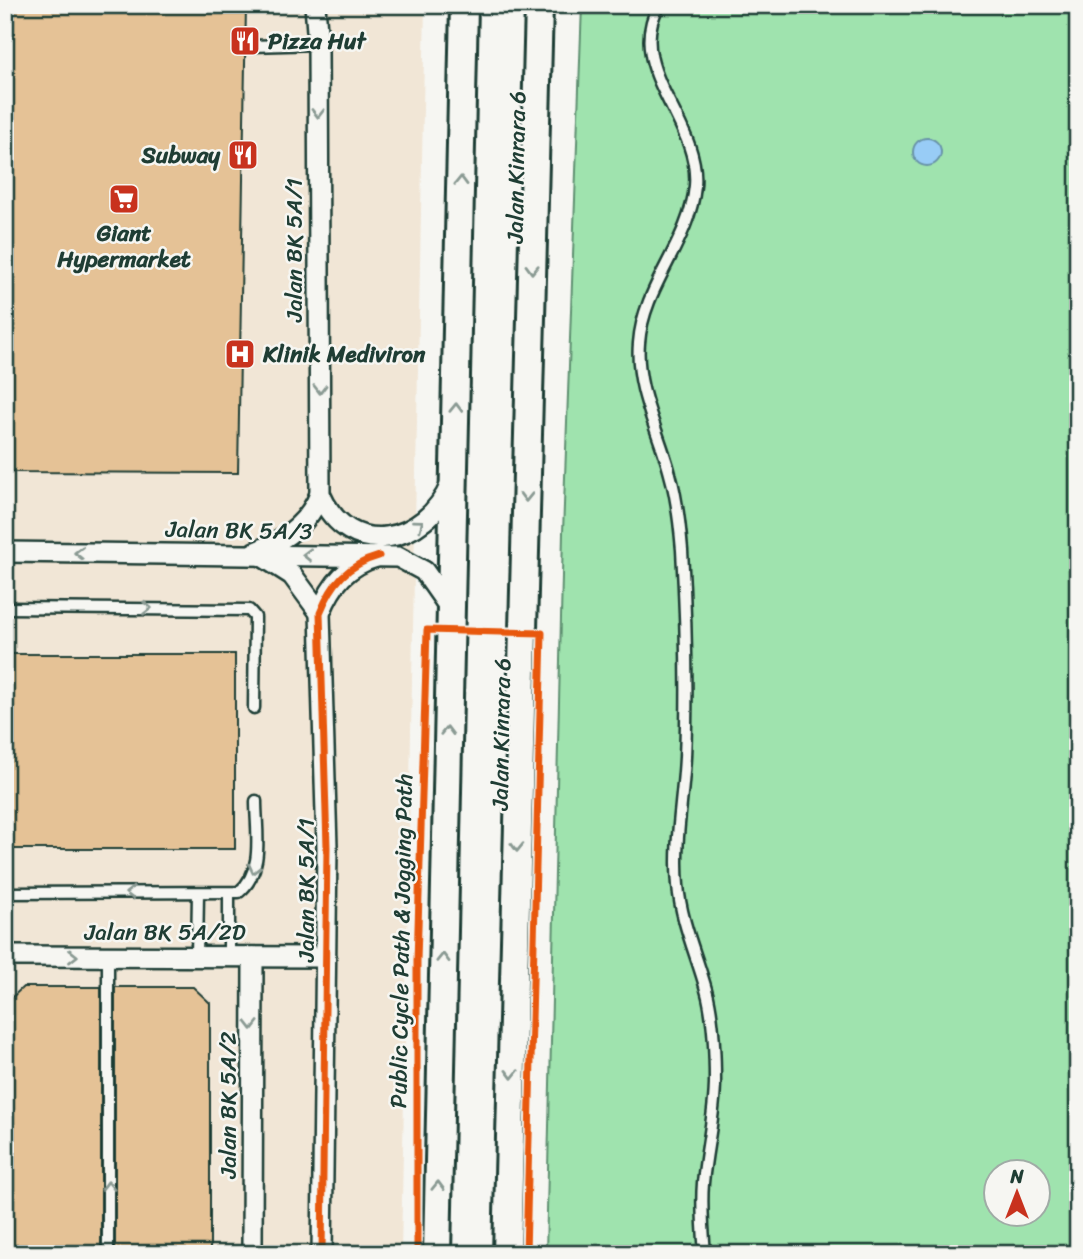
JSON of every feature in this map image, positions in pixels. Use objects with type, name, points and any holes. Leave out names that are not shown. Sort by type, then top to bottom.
[{"type":"main road","points":[[437,1254],[464,5]]},
{"type":"main road","name":"Jalan Kinrara 6","points":[[507,1254],[539,5]]},
{"type":"street","name":"Jalan BK 5A/1","points":[[314,5],[318,44],[320,494]]},
{"type":"street","points":[[320,494],[327,510],[342,524],[373,538],[392,538],[420,526],[445,499],[454,477]]},
{"type":"street","points":[[253,555],[294,530],[308,517],[320,494]]},
{"type":"street","name":"Jalan BK 5A/3","points":[[5,552],[398,557],[424,571],[450,608]]},
{"type":"street","points":[[253,555],[292,575],[320,613]]},
{"type":"street","name":"Jalan BK 5A/1","points":[[322,1254],[327,846],[320,613],[340,576],[362,561],[379,556]]},
{"type":"street","name":"Jalan BK 5A/2D","points":[[5,956],[325,957]]},
{"type":"street","name":"Jalan BK 5A/2","points":[[252,1254],[253,957]]},
{"type":"lane","points":[[659,5],[647,46],[653,68],[689,141],[696,172],[694,195],[684,224],[650,294],[639,343],[640,369],[655,432],[671,476],[681,541],[686,693],[683,797],[677,861],[678,889],[708,996],[713,1029],[715,1083],[703,1183],[705,1254]]},
{"type":"lane","points":[[252,46],[318,44]]},
{"type":"lane","points":[[5,608],[249,610],[256,617],[254,708]]},
{"type":"lane","points":[[5,893],[239,892],[249,884],[256,867],[256,801]]},
{"type":"lane","points":[[197,957],[198,893]]},
{"type":"lane","points":[[229,893],[229,957]]},
{"type":"lane","points":[[108,956],[108,1254]]},
{"type":"shaded area","points":[[5,5],[425,5],[401,1254],[5,1254]]},
{"type":"green space","points":[[582,5],[1078,5],[1078,1254],[546,1254],[563,533]]},
{"type":"water","points":[[927,138],[937,142],[941,152],[937,162],[927,166],[917,162],[913,152],[917,142]]},
{"type":"building","name":"Giant Hypermarket","points":[[5,5],[246,5],[238,473],[5,472]]},
{"type":"building","points":[[5,654],[235,654],[235,849],[5,849]]},
{"type":"building","points":[[23,987],[101,987],[101,1254],[6,1254],[6,1003]]},
{"type":"building","points":[[115,987],[193,987],[210,1003],[210,1254],[115,1254]]},
{"type":"cycle path","points":[[322,1254],[327,847],[320,613],[336,584],[349,570],[379,556]]},
{"type":"cycle path","name":"Public Cycle Path & Jogging Path","points":[[417,1254],[417,961],[427,630],[542,633],[526,1254]]},
{"type":"place","name":"Pizza Hut","points":[[245,41]]},
{"type":"place","name":"Subway","points":[[243,155]]},
{"type":"place","name":"Giant Hypermarket","points":[[124,199]]},
{"type":"place","name":"Klinik Mediviron","points":[[240,354]]}]
